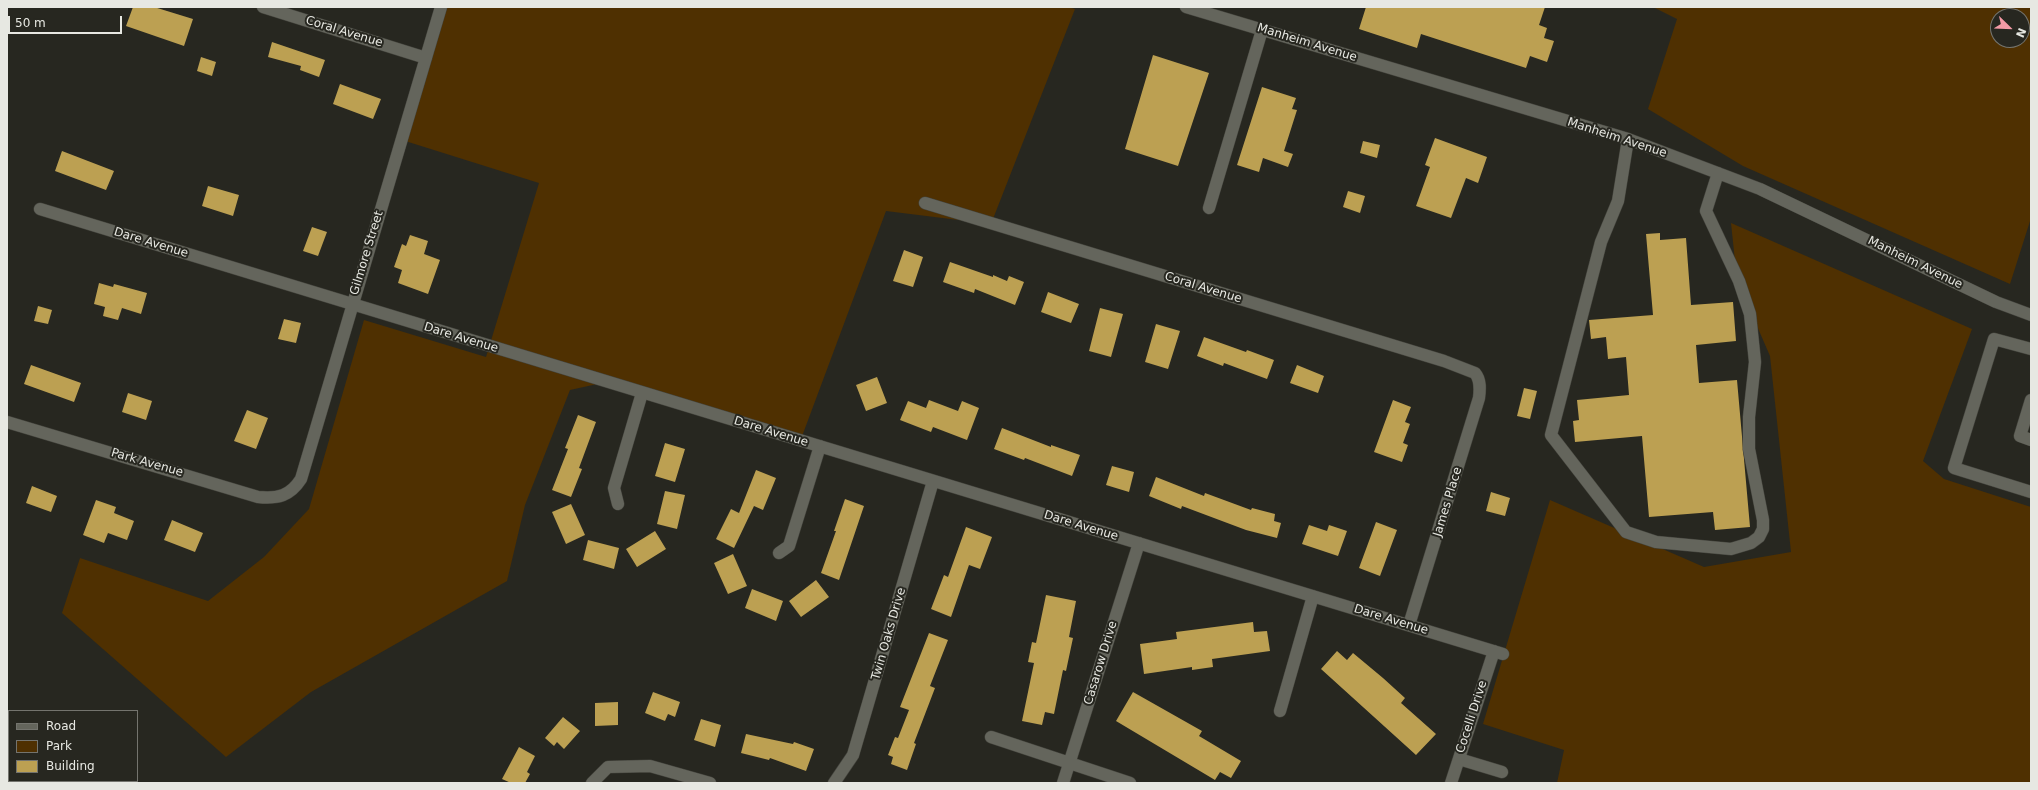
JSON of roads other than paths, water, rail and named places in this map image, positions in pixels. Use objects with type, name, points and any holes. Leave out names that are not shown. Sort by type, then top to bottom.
[{"type":"street","name":"Coral Avenue","points":[[263,7],[426,58]]},
{"type":"street","name":"Gilmore Street","points":[[287,494],[295,489],[301,479],[441,7]]},
{"type":"street","name":"Manheim Avenue","points":[[1186,7],[1628,139],[1718,173],[1816,215],[1996,302],[2031,315]]},
{"type":"street","points":[[1226,19],[1229,7]]},
{"type":"street","points":[[1209,208],[1262,30]]},
{"type":"street","points":[[1628,139],[1618,201],[1601,242],[1551,435],[1626,532],[1656,542],[1731,549],[1751,543],[1759,537],[1763,520],[1749,449],[1749,417],[1755,362],[1750,314],[1739,281],[1706,211],[1718,173]]},
{"type":"street","name":"Coral Avenue","points":[[925,203],[1444,361],[1465,368],[1478,377]]},
{"type":"street","name":"Dare Avenue","points":[[40,209],[1498,652]]},
{"type":"street","points":[[2031,349],[1994,339],[1954,468],[2031,492]]},
{"type":"street","name":"James Place","points":[[1409,625],[1479,398],[1480,388],[1478,377]]},
{"type":"street","points":[[618,504],[614,488],[642,393]]},
{"type":"street","points":[[2031,400],[2020,436],[2031,440]]},
{"type":"street","name":"Park Avenue","points":[[7,422],[258,497],[272,498],[287,494]]},
{"type":"street","points":[[779,553],[789,546],[820,446]]},
{"type":"street","name":"Twin Oaks Drive","points":[[834,783],[854,755],[934,481]]},
{"type":"street","name":"Casarow Drive","points":[[1063,783],[1139,543]]},
{"type":"street","points":[[1280,711],[1313,596]]},
{"type":"street","name":"Cocelli Drive","points":[[1451,783],[1498,652]]},
{"type":"street","points":[[991,738],[1130,783]]},
{"type":"street","points":[[1459,758],[1502,772]]},
{"type":"street","points":[[592,783],[608,767],[650,766],[710,783]]}]
